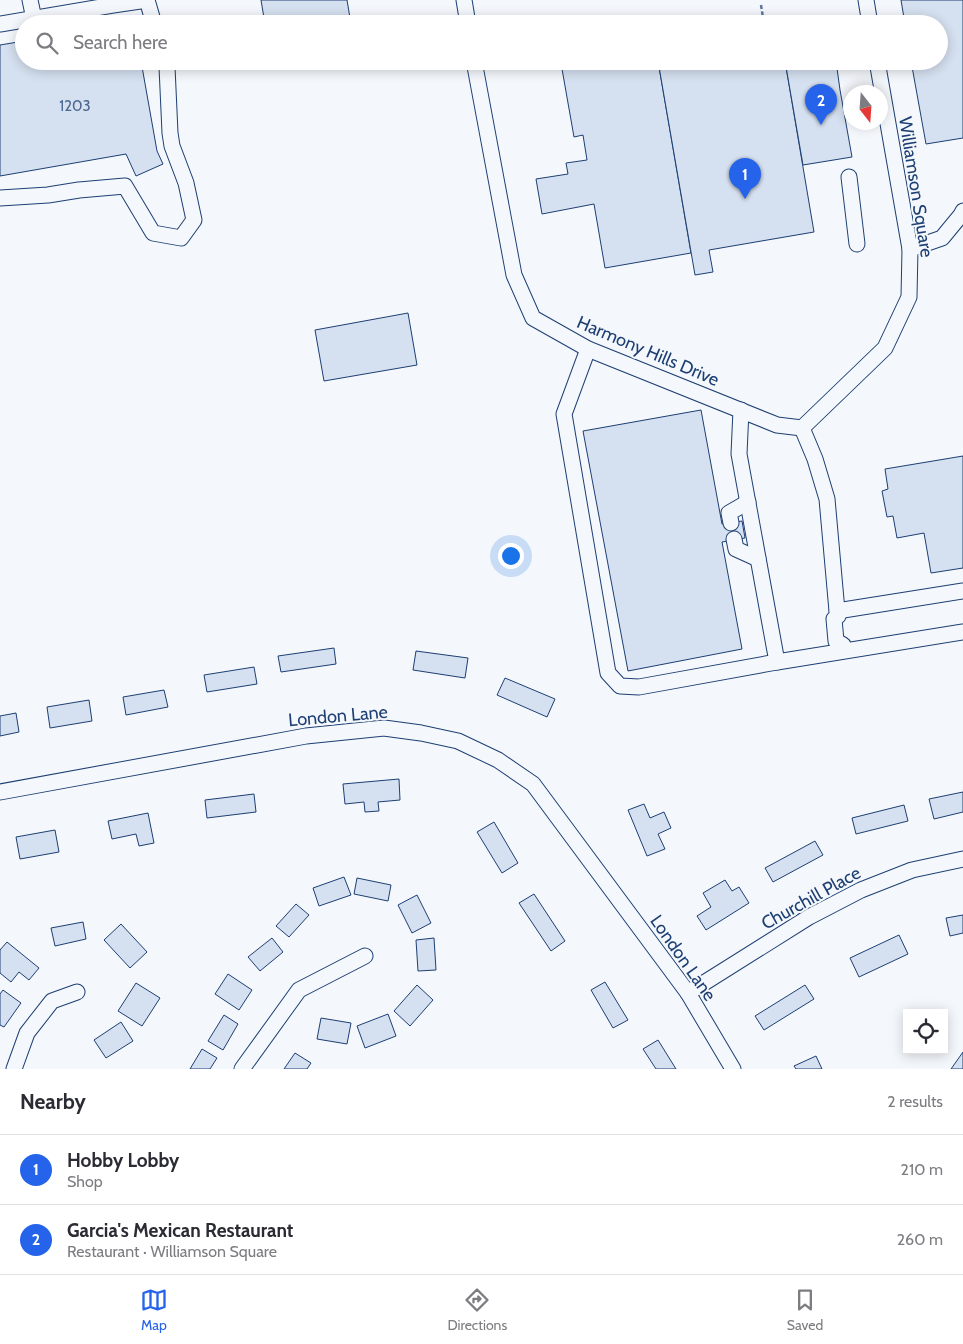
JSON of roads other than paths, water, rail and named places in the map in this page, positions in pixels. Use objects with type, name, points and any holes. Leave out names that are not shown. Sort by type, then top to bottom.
[{"type":"street","points":[[30,0],[33,15]]},
{"type":"street","points":[[46,15],[74,6],[147,0],[151,15]]},
{"type":"street","points":[[464,0],[466,15]]},
{"type":"street","points":[[866,0],[868,15]]},
{"type":"street","points":[[0,24],[15,22]]},
{"type":"street","points":[[0,198],[48,195],[124,186],[153,233],[181,238],[194,220],[186,183],[172,146],[167,70]]},
{"type":"street","name":"Harmony Hills Drive","points":[[476,70],[514,274],[533,318],[588,349],[777,425],[802,428]]},
{"type":"street","name":"Williamson Square","points":[[802,428],[884,348],[909,297],[910,249],[879,70]]},
{"type":"street","points":[[849,177],[857,244]]},
{"type":"street","points":[[910,249],[942,238],[963,211]]},
{"type":"street","points":[[588,349],[564,414],[608,673],[620,686],[639,687],[843,648],[963,632]]},
{"type":"street","points":[[740,410],[738,454],[777,662]]},
{"type":"street","points":[[802,428],[815,459],[827,499],[838,614],[843,618],[846,641],[843,648]]},
{"type":"street","points":[[731,523],[729,513],[748,502]]},
{"type":"street","points":[[734,539],[736,549],[758,559]]},
{"type":"street","points":[[838,614],[963,591]]},
{"type":"street","name":"London Lane","points":[[0,792],[335,732],[384,728],[458,741],[498,760],[533,784],[688,993],[733,1069]]},
{"type":"street","name":"Churchill Place","points":[[688,993],[810,917],[861,890],[912,870],[963,859]]},
{"type":"street","points":[[242,1069],[299,990],[365,956]]},
{"type":"street","points":[[14,1069],[27,1033],[52,1001],[77,992]]},
{"type":"place","name":"Garcia's Mexican Restaurant","points":[[821,125]]},
{"type":"place","name":"Hobby Lobby","points":[[745,199]]}]
